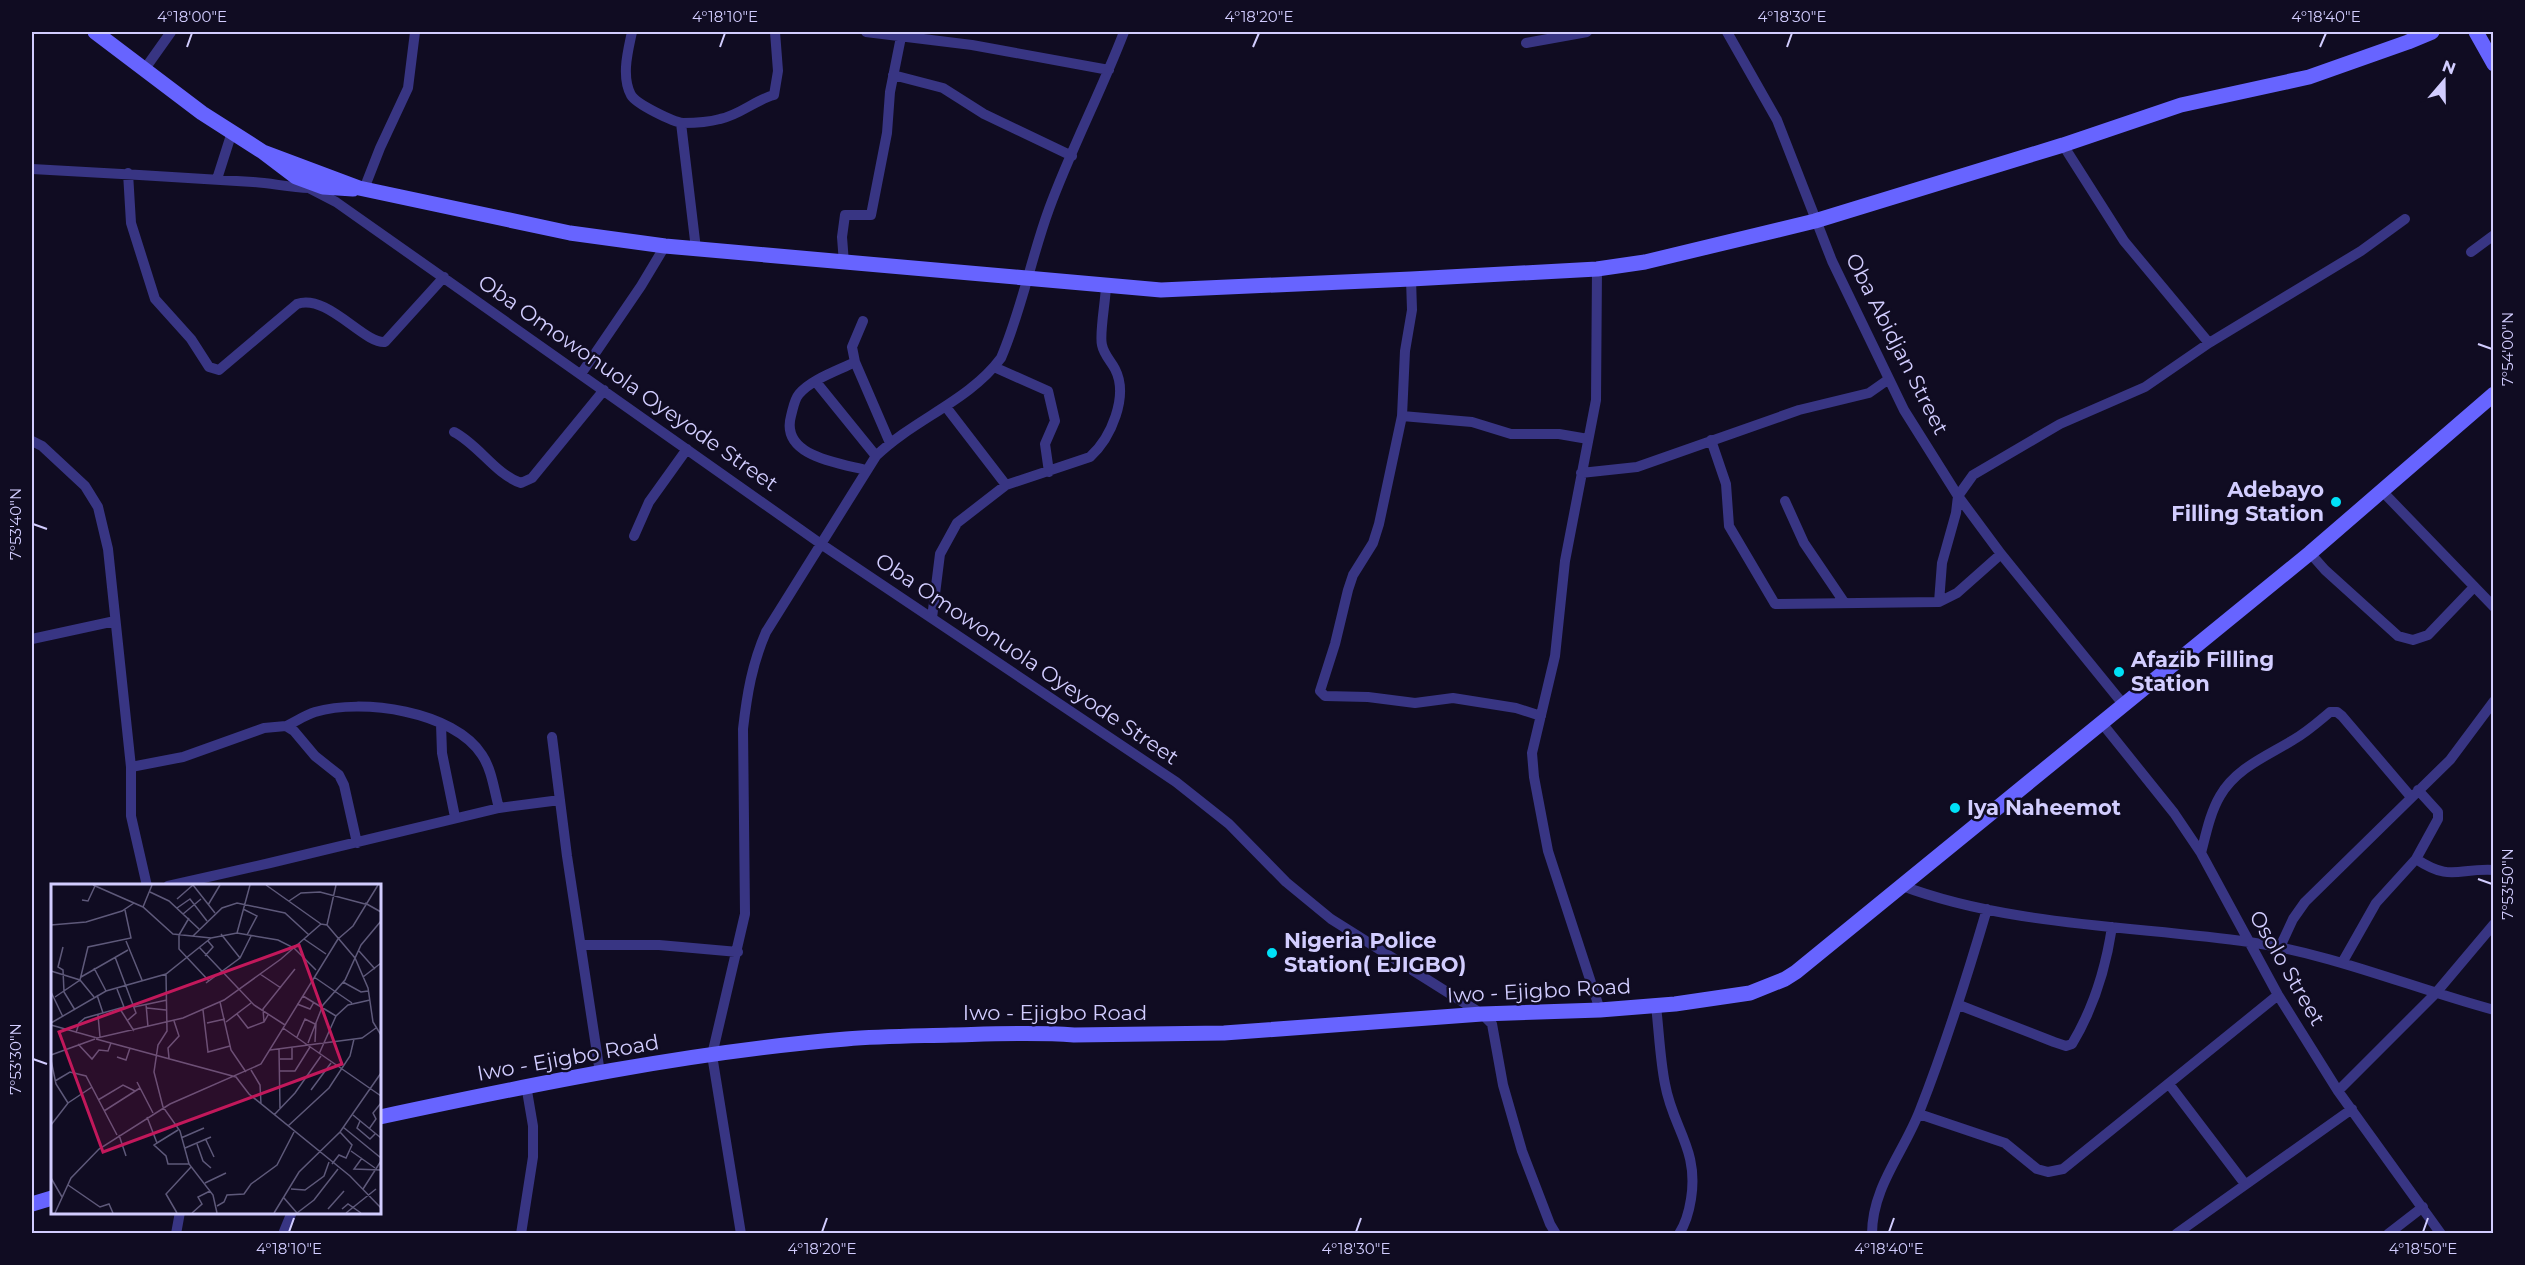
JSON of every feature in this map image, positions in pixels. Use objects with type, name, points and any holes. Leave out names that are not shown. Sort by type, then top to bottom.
[{"type":"main road","points":[[95,32],[202,113],[263,152],[310,186],[361,189]]},
{"type":"main road","points":[[263,152],[361,189],[570,233],[665,246],[1029,279],[1193,291],[1411,279],[1597,268],[1645,262],[1815,221],[2063,145],[2181,105],[2308,77],[2432,32]]},
{"type":"main road","points":[[2476,32],[2493,64]]},
{"type":"main road","name":"Iwo - Ejigbo Road","points":[[381,1117],[526,1085],[712,1055],[848,1039],[1041,1033],[1074,1035],[1224,1033],[1482,1014],[1656,1006],[1720,999],[1750,993],[1785,979],[2310,553],[2493,394]]},
{"type":"main road","points":[[32,1204],[51,1198]]},
{"type":"street","points":[[144,70],[171,32]]},
{"type":"street","points":[[361,189],[408,88],[415,32]]},
{"type":"street","points":[[632,32],[626,59],[631,95],[651,110],[681,123],[721,119],[744,109],[759,99],[774,94],[778,70],[775,32]]},
{"type":"street","points":[[866,32],[972,45],[1109,70]]},
{"type":"street","points":[[741,1233],[712,1055],[738,952],[746,900],[743,729],[751,673],[766,632],[876,456],[890,443],[946,407],[994,367],[1006,346],[1029,279],[1031,263],[1041,232],[1124,32]]},
{"type":"street","points":[[1526,43],[1564,34],[1587,32]]},
{"type":"street","name":"Oba Abidjan Street","points":[[1727,32],[1764,93],[1777,120],[1815,221],[1904,410],[1958,496],[2001,554],[2123,704]]},
{"type":"street","points":[[844,262],[842,237],[845,215],[871,215],[887,133],[893,75],[901,37]]},
{"type":"street","points":[[893,75],[943,88],[984,114],[1072,156]]},
{"type":"street","points":[[681,123],[696,249]]},
{"type":"street","points":[[216,180],[232,132]]},
{"type":"street","points":[[2063,145],[2124,241],[2209,343]]},
{"type":"street","points":[[32,169],[128,173],[310,186]]},
{"type":"street","points":[[128,173],[131,223],[155,299],[165,313],[191,339],[213,370],[219,370],[297,304],[304,301],[313,302],[376,340],[385,342],[444,277]]},
{"type":"street","name":"Oba Omowonuola Oyeyode Street","points":[[310,186],[444,277],[821,544],[1176,782],[1229,824],[1286,882],[1331,919],[1482,1014]]},
{"type":"street","points":[[1939,602],[1942,563],[1956,513],[1958,496],[1973,476],[2061,424],[2145,387],[2209,343],[2361,251],[2405,219]]},
{"type":"street","points":[[2471,252],[2493,235]]},
{"type":"street","points":[[581,374],[641,286],[665,246]]},
{"type":"street","points":[[1597,268],[1596,400],[1565,561],[1555,656],[1532,753],[1548,851],[1600,1010]]},
{"type":"street","points":[[1411,279],[1411,318],[1405,351],[1402,416],[1379,525],[1373,543],[1353,575],[1320,691],[1325,696],[1368,697],[1416,703],[1453,698],[1516,708],[1541,716]]},
{"type":"street","points":[[932,618],[943,547],[957,523],[1006,485],[1090,457],[1098,450],[1114,420],[1121,388],[1114,367],[1110,364],[1101,342],[1106,285]]},
{"type":"street","points":[[863,321],[852,347],[855,362],[890,443]]},
{"type":"street","points":[[855,362],[816,382],[799,394],[789,424],[790,435],[807,453],[819,459],[866,470]]},
{"type":"street","points":[[994,367],[1048,391],[1055,421],[1045,444],[1049,472]]},
{"type":"street","points":[[1581,473],[1637,467],[1799,410],[1869,393],[1889,379]]},
{"type":"street","points":[[816,382],[876,456]]},
{"type":"street","points":[[454,432],[471,442],[511,480],[521,483],[532,478],[604,390]]},
{"type":"street","points":[[946,407],[1006,485]]},
{"type":"street","points":[[1402,416],[1472,422],[1511,434],[1559,434],[1588,439]]},
{"type":"street","points":[[1711,440],[1726,484],[1730,526],[1772,601],[1780,605],[1939,602],[1957,593],[2001,554]]},
{"type":"street","points":[[32,441],[42,446],[85,486],[98,507],[108,549],[131,767],[131,816],[147,884]]},
{"type":"street","points":[[634,537],[649,502],[687,449]]},
{"type":"street","points":[[2382,491],[2493,607]]},
{"type":"street","points":[[1785,501],[1804,543],[1844,603]]},
{"type":"street","points":[[2310,553],[2398,636],[2413,640],[2428,635],[2474,587]]},
{"type":"street","points":[[32,639],[115,621]]},
{"type":"street","points":[[2280,947],[2293,919],[2305,902],[2450,760],[2493,701]]},
{"type":"street","points":[[131,767],[183,757],[264,728],[286,726],[315,712],[354,707],[415,713],[457,731],[481,753],[489,766],[499,808]]},
{"type":"street","points":[[2201,853],[2211,814],[2220,794],[2235,778],[2265,755],[2300,736],[2330,712],[2337,712],[2415,794],[2438,812],[2438,819],[2416,859],[2376,903],[2342,963]]},
{"type":"street","name":"Osolo Street","points":[[2101,723],[2174,813],[2201,853],[2278,995],[2338,1091],[2441,1233]]},
{"type":"street","points":[[441,724],[442,753],[455,818]]},
{"type":"street","points":[[286,726],[294,730],[315,756],[339,775],[344,785],[357,843]]},
{"type":"street","points":[[552,737],[600,1073]]},
{"type":"street","points":[[172,884],[357,843],[499,808],[560,800]]},
{"type":"street","points":[[2416,859],[2433,870],[2445,873],[2477,869],[2493,870]]},
{"type":"street","points":[[1900,885],[1937,899],[1987,909],[2280,947],[2342,963],[2435,994],[2493,1010]]},
{"type":"street","points":[[1872,1233],[1875,1205],[1919,1114],[1959,1005],[1987,909]]},
{"type":"street","points":[[2338,1091],[2435,994],[2493,924]]},
{"type":"street","points":[[1959,1005],[2054,1042],[2066,1046],[2072,1044],[2096,990],[2112,927]]},
{"type":"street","points":[[582,945],[659,945],[738,952]]},
{"type":"street","points":[[1919,1114],[2005,1143],[2037,1169],[2048,1172],[2063,1169],[2278,995]]},
{"type":"street","points":[[1656,1006],[1664,1083],[1670,1105],[1692,1158],[1694,1175],[1689,1214],[1679,1233]]},
{"type":"street","points":[[1482,1014],[1492,1023],[1503,1085],[1522,1151],[1550,1224],[1556,1233]]},
{"type":"street","points":[[2169,1084],[2245,1184]]},
{"type":"street","points":[[521,1233],[532,1157],[533,1125],[526,1085]]},
{"type":"street","points":[[2176,1233],[2352,1109]]},
{"type":"street","points":[[2388,1233],[2422,1207]]},
{"type":"street","points":[[176,1233],[180,1214]]},
{"type":"street","points":[[283,1233],[291,1214]]},
{"type":"place","name":"Adebayo Filling Station","points":[[2336,502]]},
{"type":"place","name":"Afazib Filling Station","points":[[2119,672]]},
{"type":"place","name":"Iya Naheemot","points":[[1955,808]]},
{"type":"place","name":"Nigeria Police Station( EJIGBO)","points":[[1272,953]]}]
